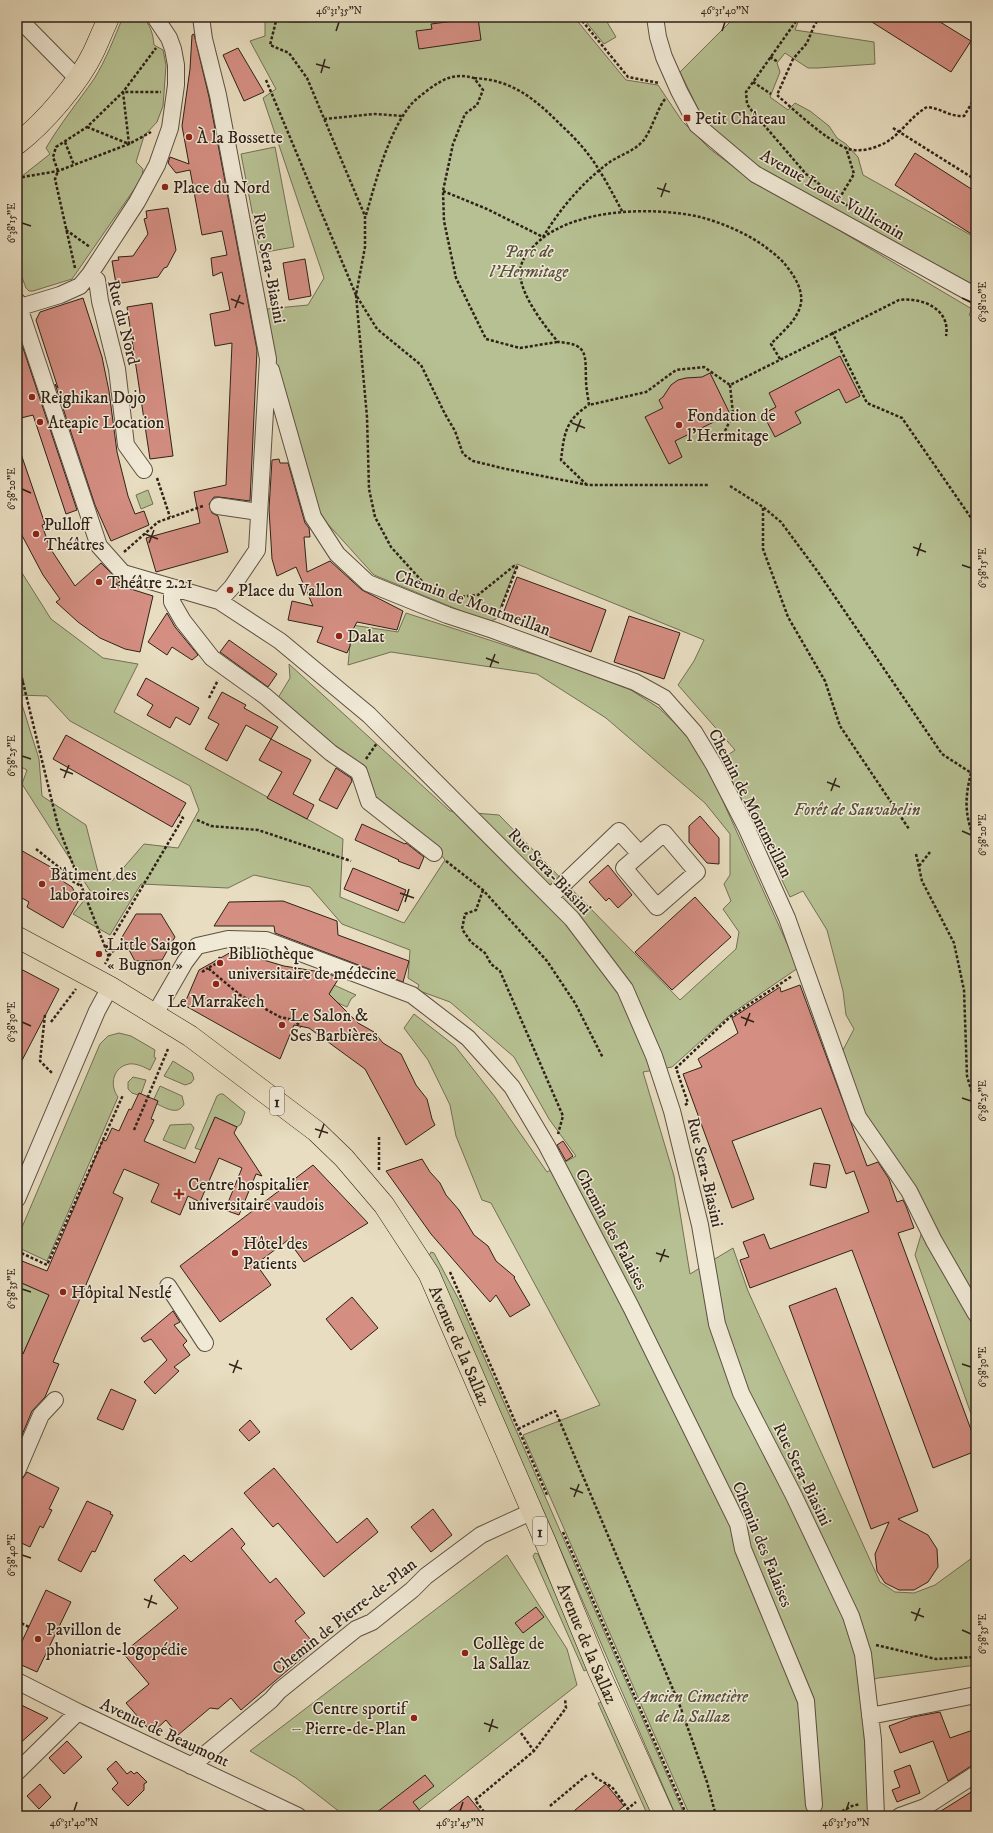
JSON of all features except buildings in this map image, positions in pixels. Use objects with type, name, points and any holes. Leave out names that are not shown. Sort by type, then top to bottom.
[{"type":"main road","points":[[17,144],[35,130],[78,79],[94,52],[109,17]]},
{"type":"main road","name":"1","points":[[17,937],[106,979]]},
{"type":"main road","name":"Avenue de la Sallaz","points":[[106,979],[155,1014],[190,1036],[316,1131],[344,1158],[384,1205],[429,1274],[544,1540],[599,1672],[664,1816]]},
{"type":"street","points":[[17,17],[78,79]]},
{"type":"street","points":[[155,17],[169,38],[176,65],[176,85],[170,128],[162,154],[137,202],[85,280],[60,295],[18,305],[99,546],[123,573],[219,601],[232,587],[257,550],[259,509],[218,506]]},
{"type":"street","name":"Rue Sera-Biasini","points":[[201,17],[204,39],[218,95],[268,359],[259,509]]},
{"type":"street","name":"Avenue Louis-Vulliemin","points":[[654,17],[664,57],[679,91],[697,125],[755,174],[976,296]]},
{"type":"street","name":"Rue du Nord","points":[[85,280],[97,280],[100,301],[117,369],[126,445],[144,470]]},
{"type":"street","name":"Chemin de Montmeillan","points":[[268,359],[313,517],[337,554],[368,582],[448,615],[635,682],[664,698],[694,732],[714,765],[746,827],[784,911],[858,1117],[909,1191],[934,1241],[976,1314]]},
{"type":"street","points":[[172,587],[172,602],[179,615],[212,658],[265,696],[331,753],[359,772],[369,802],[434,853]]},
{"type":"street","name":"Rue Sera-Biasini","points":[[219,601],[280,641],[369,715],[572,919],[626,989],[654,1056],[672,1111],[700,1225],[717,1324],[739,1386],[851,1616],[862,1654],[873,1740],[876,1809]]},
{"type":"street","points":[[550,897],[619,831],[640,854]]},
{"type":"street","points":[[664,833],[697,872],[657,907],[624,868],[640,854],[664,833]]},
{"type":"street","name":"Chemin des Falaises","points":[[155,1014],[185,962],[197,946],[228,939],[266,940],[412,995],[468,1038],[512,1087],[547,1146],[631,1307],[738,1524],[743,1549],[806,1700],[814,1805]]},
{"type":"street","points":[[17,1199],[23,1168],[97,1011],[106,979]]},
{"type":"street","points":[[168,1286],[205,1343]]},
{"type":"street","points":[[17,1471],[41,1415],[56,1400]]},
{"type":"street","name":"Chemin de Pierre-de-Plan","points":[[191,1766],[271,1700],[279,1691],[356,1629],[372,1622],[412,1590],[426,1576],[481,1535],[531,1512]]},
{"type":"street","name":"Avenue de Beaumont","points":[[17,1681],[78,1712],[298,1816]]},
{"type":"street","points":[[870,1716],[976,1695]]},
{"type":"street","points":[[17,1772],[78,1712]]},
{"type":"street","points":[[900,1816],[925,1807],[976,1774]]},
{"type":"path","points":[[277,17],[270,45],[289,53],[307,78],[366,216]]},
{"type":"path","points":[[579,17],[628,77],[659,82]]},
{"type":"path","points":[[799,17],[746,92],[746,98],[752,111],[806,174],[851,209],[845,223]]},
{"type":"path","points":[[820,17],[814,26],[807,43],[794,59],[777,95],[824,134],[846,148],[859,150],[871,149],[885,143],[900,132],[927,107],[954,116],[964,116],[972,101]]},
{"type":"path","points":[[971,17],[976,29]]},
{"type":"path","points":[[85,280],[71,278],[75,270],[55,179],[58,171],[53,157],[56,147],[87,127],[123,92],[158,46]]},
{"type":"path","points":[[974,69],[976,55]]},
{"type":"path","points":[[770,57],[778,62]]},
{"type":"path","points":[[436,593],[430,590],[391,547],[375,518],[369,489],[367,417],[356,295],[365,247],[366,216],[382,161],[403,116],[416,99],[444,78],[464,75],[474,78],[488,78],[504,83],[519,90],[546,108],[574,138],[600,170],[623,213]]},
{"type":"path","points":[[474,78],[483,90],[477,105],[465,114],[459,128],[448,163],[444,191],[444,221],[456,278],[486,338],[520,348],[558,342],[570,342],[579,346],[583,352],[586,363],[589,405]]},
{"type":"path","points":[[266,80],[356,295],[377,328],[421,365],[455,431],[463,454],[473,461],[588,485],[708,485]]},
{"type":"path","points":[[753,82],[771,94]]},
{"type":"path","points":[[123,92],[165,92]]},
{"type":"path","points":[[123,92],[129,144]]},
{"type":"path","points":[[558,342],[538,316],[526,293],[520,274],[523,260],[528,252],[543,237],[556,215],[576,192],[609,162],[630,152],[642,141],[652,127],[665,100],[669,97]]},
{"type":"path","points":[[324,119],[375,114],[403,116]]},
{"type":"path","points":[[87,127],[129,144]]},
{"type":"path","points":[[893,128],[976,180]]},
{"type":"path","points":[[17,178],[58,171],[144,138]]},
{"type":"path","points":[[65,142],[74,165]]},
{"type":"path","points":[[839,199],[854,174],[846,148]]},
{"type":"path","points":[[444,191],[487,209],[543,237]]},
{"type":"path","points":[[543,237],[569,223],[585,218],[623,213],[666,212],[688,215],[715,222],[752,238],[780,259],[796,281],[801,296],[797,314],[771,344],[780,359]]},
{"type":"path","points":[[66,230],[103,255]]},
{"type":"path","points":[[730,385],[832,332],[899,300],[911,299],[936,307],[944,316],[948,328],[946,336]]},
{"type":"path","points":[[832,332],[868,403],[902,418],[976,525]]},
{"type":"path","points":[[588,485],[560,460],[564,434],[572,417],[589,405],[646,392],[676,370],[704,367],[730,385],[734,414],[725,431]]},
{"type":"path","points":[[144,470],[156,475],[170,517]]},
{"type":"path","points":[[730,486],[762,507],[781,522],[813,566],[942,754],[976,776]]},
{"type":"path","points":[[113,562],[158,522],[211,504],[218,506]]},
{"type":"path","points":[[762,507],[764,550],[788,617],[825,681],[840,726],[908,829]]},
{"type":"path","points":[[442,595],[447,598],[478,595],[514,566],[517,567],[493,630]]},
{"type":"path","points":[[17,658],[58,826],[109,957]]},
{"type":"path","points":[[17,677],[24,683]]},
{"type":"path","points":[[359,772],[384,731]]},
{"type":"path","points":[[971,773],[966,807],[969,825],[976,843]]},
{"type":"path","points":[[106,948],[183,818],[179,815]]},
{"type":"path","points":[[197,820],[211,826],[258,830],[351,861]]},
{"type":"path","points":[[36,849],[60,868],[62,875],[81,886]]},
{"type":"path","points":[[919,866],[930,852]]},
{"type":"path","points":[[434,853],[483,890],[547,961],[575,1003],[602,1058]]},
{"type":"path","points":[[916,854],[922,881],[954,943],[964,990],[968,1076],[975,1103],[976,1102]]},
{"type":"path","points":[[483,890],[476,910],[465,914],[462,929],[471,942],[485,953],[491,964],[500,970],[563,1116],[558,1134],[547,1146]]},
{"type":"path","points":[[106,979],[109,957],[112,952],[125,943]]},
{"type":"path","points":[[202,972],[221,960]]},
{"type":"path","points":[[208,968],[240,995],[280,1017],[294,1020],[301,1027]]},
{"type":"path","points":[[672,1111],[688,1103],[676,1068],[730,1017],[804,968]]},
{"type":"path","points":[[51,1022],[76,988]]},
{"type":"path","points":[[45,1015],[40,1061],[55,1076]]},
{"type":"path","points":[[134,1130],[168,1049]]},
{"type":"path","points":[[17,1251],[47,1265],[124,1095]]},
{"type":"path","points":[[379,1137],[380,1176]]},
{"type":"path","points":[[448,1268],[548,1498]]},
{"type":"path","points":[[518,1429],[555,1411],[558,1416],[680,1706],[707,1782],[716,1816]]},
{"type":"path","points":[[560,1526],[687,1816]]},
{"type":"path","points":[[17,1621],[29,1627]]},
{"type":"path","points":[[862,1654],[876,1645],[936,1660],[976,1657]]},
{"type":"path","points":[[487,1816],[475,1800],[534,1751],[566,1708],[565,1699]]},
{"type":"path","points":[[521,1733],[534,1751]]},
{"type":"path","points":[[592,1773],[596,1778],[612,1787],[628,1809]]},
{"type":"path","points":[[550,1806],[587,1775]]},
{"type":"path","points":[[619,1816],[636,1802]]},
{"type":"path","points":[[833,1816],[852,1806],[876,1809]]},
{"type":"path","points":[[136,1812],[140,1816]]},
{"type":"green space","points":[[123,17],[143,17],[151,30],[154,45],[163,50],[166,65],[163,106],[157,122],[144,136],[136,162],[143,169],[142,178],[72,279],[29,291],[26,288],[17,264],[17,180],[50,154],[46,148],[57,130],[94,79],[110,49]]},
{"type":"green space","name":"Parc de l'Hermitage","points":[[265,17],[281,21],[307,22],[331,17],[574,17],[626,80],[658,85],[682,121],[710,149],[739,171],[972,309],[969,315],[976,319],[976,1428],[915,1255],[923,1228],[865,1121],[843,1050],[854,1029],[846,1015],[843,991],[827,930],[803,891],[790,897],[761,836],[721,760],[735,750],[678,685],[694,661],[704,640],[517,564],[496,619],[488,622],[374,575],[316,511],[274,366],[267,309],[308,305],[324,278],[263,98],[276,89],[250,41],[265,36]]},
{"type":"green space","points":[[582,17],[604,17],[616,37],[604,44]]},
{"type":"green space","points":[[735,17],[800,17],[795,30],[874,42],[875,64],[808,68],[785,53],[777,63],[780,72],[770,97],[788,110],[795,103],[810,111],[829,126],[837,138],[846,144],[858,157],[863,175],[976,238],[976,288],[759,169],[704,121],[680,72]]},
{"type":"green space","points":[[275,147],[294,247],[260,253],[241,154]]},
{"type":"green space","points":[[148,490],[153,504],[141,509],[136,495]]},
{"type":"green space","name":"Ancien Cimetière de la Sallaz","points":[[17,565],[51,619],[103,658],[138,664],[114,712],[343,839],[340,897],[404,923],[445,860],[432,844],[365,804],[368,779],[278,698],[290,678],[289,664],[450,811],[499,815],[680,1000],[736,949],[739,932],[723,909],[731,901],[724,884],[730,875],[730,834],[705,803],[606,718],[537,674],[391,652],[348,665],[352,625],[398,632],[406,613],[554,661],[631,690],[659,708],[685,733],[708,768],[798,968],[731,1014],[672,1067],[643,1072],[674,1176],[690,1274],[733,1248],[748,1291],[880,1582],[895,1592],[914,1593],[935,1585],[976,1555],[976,1665],[878,1678],[861,1683],[869,1816],[690,1816],[523,1435],[600,1405],[491,1203],[482,1200],[456,1136],[450,1105],[428,1060],[404,1028],[414,1014],[455,1046],[495,1097],[547,1172],[576,1156],[549,1119],[514,1057],[450,1002],[417,990],[419,985],[408,978],[410,950],[342,924],[310,887],[254,875],[228,888],[141,884],[110,935],[73,914],[91,892],[22,784],[27,770],[17,765],[21,758],[17,755]],"holes":[[[19,695],[47,696],[70,721],[190,786],[199,810],[178,848],[144,844],[112,881],[98,872],[86,825],[42,796],[39,759]]]},
{"type":"green space","points":[[334,985],[356,995],[351,999],[347,1007],[327,998]]},
{"type":"green space","points":[[119,1033],[131,1036],[155,1050],[154,1057],[156,1058],[150,1070],[137,1065],[129,1064],[119,1069],[116,1073],[113,1082],[115,1092],[118,1097],[47,1261],[17,1247],[17,1239],[100,1044],[108,1036]]},
{"type":"green space","points":[[173,1061],[192,1073],[194,1079],[191,1083],[185,1085],[164,1076]]},
{"type":"green space","points":[[133,1077],[146,1080],[141,1094],[139,1093],[138,1095],[132,1093],[128,1089],[128,1082]]},
{"type":"green space","points":[[160,1086],[182,1096],[184,1104],[179,1110],[168,1109],[157,1104],[158,1101],[154,1099]]},
{"type":"green space","points":[[223,1094],[245,1112],[241,1124],[237,1127],[215,1117],[201,1150],[195,1148],[217,1096]]},
{"type":"green space","points":[[191,1124],[194,1128],[185,1149],[163,1140],[170,1125]]},
{"type":"green space","points":[[431,1252],[434,1253],[459,1300],[685,1816],[676,1816],[544,1512],[429,1256]]},
{"type":"green space","points":[[17,1281],[49,1295],[23,1354],[17,1352]]},
{"type":"green space","points":[[535,1553],[538,1554],[589,1669],[584,1671],[533,1556]]},
{"type":"green space","name":"Centre sportif – Pierre-de-Plan","points":[[507,1555],[567,1649],[577,1685],[411,1816],[345,1816],[296,1778],[250,1751]]},
{"type":"green space","points":[[603,1702],[653,1816],[648,1816],[598,1703]]},
{"type":"place","name":"Petit Château","points":[[687,118]]},
{"type":"place","name":"À la Bossette","points":[[189,137]]},
{"type":"place","name":"Place du Nord","points":[[165,187]]},
{"type":"place","name":"Reighikan Dojo","points":[[32,397]]},
{"type":"place","name":"Ateapic Location","points":[[40,422]]},
{"type":"place","name":"Fondation de l'Hermitage","points":[[679,425]]},
{"type":"place","name":"Pulloff Théâtres","points":[[36,534]]},
{"type":"place","name":"Théâtre 2.21","points":[[99,582]]},
{"type":"place","name":"Place du Vallon","points":[[230,590]]},
{"type":"place","name":"Dalat","points":[[339,636]]},
{"type":"place","name":"Bâtiment des laboratoires","points":[[42,884]]},
{"type":"place","name":"Little Saigon « Bugnon »","points":[[99,954]]},
{"type":"place","name":"Bibliothèque universitaire de médecine","points":[[220,963]]},
{"type":"place","name":"Le Marrakech","points":[[216,984]]},
{"type":"place","name":"Le Salon & Ses Barbières","points":[[282,1025]]},
{"type":"place","name":"Centre hospitalier universitaire vaudois","points":[[179,1194]]},
{"type":"place","name":"Hôtel des Patients","points":[[235,1253]]},
{"type":"place","name":"Hôpital Nestlé","points":[[63,1292]]},
{"type":"place","name":"Pavillon de phoniatrie-logopédie","points":[[38,1639]]},
{"type":"place","name":"Collège de la Sallaz","points":[[465,1653]]},
{"type":"place","name":"Centre sportif – Pierre-de-Plan","points":[[414,1718]]},
{"type":"park label","name":"Forêt de Sauvabelin","points":[[857,809]]}]
